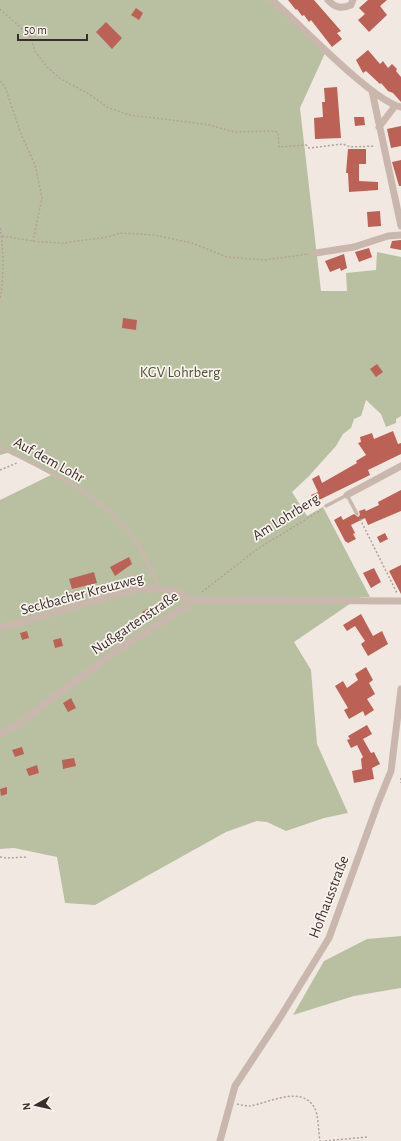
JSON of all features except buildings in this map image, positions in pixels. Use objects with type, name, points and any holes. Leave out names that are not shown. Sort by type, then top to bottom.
[{"type":"street","points":[[272,0],[372,91],[398,106],[379,127]]},
{"type":"street","points":[[328,0],[341,8],[351,5],[352,0]]},
{"type":"street","points":[[372,91],[401,226]]},
{"type":"street","points":[[316,253],[354,247],[388,236],[401,235]]},
{"type":"street","name":"Am Lohrberg","points":[[347,494],[401,466]]},
{"type":"street","name":"Seckbacher Kreuzweg","points":[[0,628],[137,589],[159,588],[174,591],[191,600]]},
{"type":"street","name":"Nußgartenstraße","points":[[0,734],[17,725],[94,666],[187,606],[191,600],[399,598]]},
{"type":"street","name":"Hofhausstraße","points":[[220,1141],[235,1086],[281,1016],[329,938],[392,765],[401,691]]},
{"type":"lane","name":"Auf dem Lohr","points":[[0,447],[24,460],[58,475],[120,522],[137,544],[159,588]]},
{"type":"lane","name":"Am Lohrberg","points":[[326,506],[347,494]]},
{"type":"lane","points":[[347,494],[357,514]]},
{"type":"path","points":[[0,9],[30,36],[36,51],[47,68],[61,79],[89,94],[109,108],[130,115],[179,123],[210,125],[234,132],[278,132],[279,147],[306,145],[309,148],[343,144],[350,147],[383,145]]},
{"type":"path","points":[[0,81],[4,87],[21,134],[35,164],[42,198],[33,241]]},
{"type":"path","points":[[0,228],[2,236],[3,274],[0,299]]},
{"type":"path","points":[[2,236],[63,244],[108,237],[120,233],[154,235],[192,243],[227,258],[264,260],[316,253]]},
{"type":"path","points":[[0,470],[24,460]]},
{"type":"path","name":"Am Lohrberg","points":[[191,600],[256,550],[326,506]]},
{"type":"path","points":[[357,514],[399,598]]},
{"type":"path","points":[[401,778],[401,783]]},
{"type":"path","points":[[0,857],[28,857]]},
{"type":"path","points":[[230,1103],[249,1106],[280,1098],[296,1097],[307,1100],[314,1108],[320,1141]]},
{"type":"path","points":[[325,1141],[367,1137]]},
{"type":"green space","name":"KGV Lohrberg","points":[[0,0],[268,0],[326,51],[300,108],[321,291],[347,291],[346,273],[376,270],[377,252],[401,257],[401,416],[396,419],[396,423],[386,427],[381,414],[366,400],[361,416],[354,419],[351,428],[343,434],[336,446],[292,492],[307,516],[323,507],[370,597],[360,597],[294,642],[311,670],[317,744],[348,813],[324,818],[286,831],[267,822],[257,821],[226,832],[95,905],[65,903],[57,857],[14,848],[0,849],[0,500],[51,475],[11,452],[0,455]]},
{"type":"green space","points":[[401,936],[401,988],[354,996],[293,1015],[324,961],[367,939]]}]
